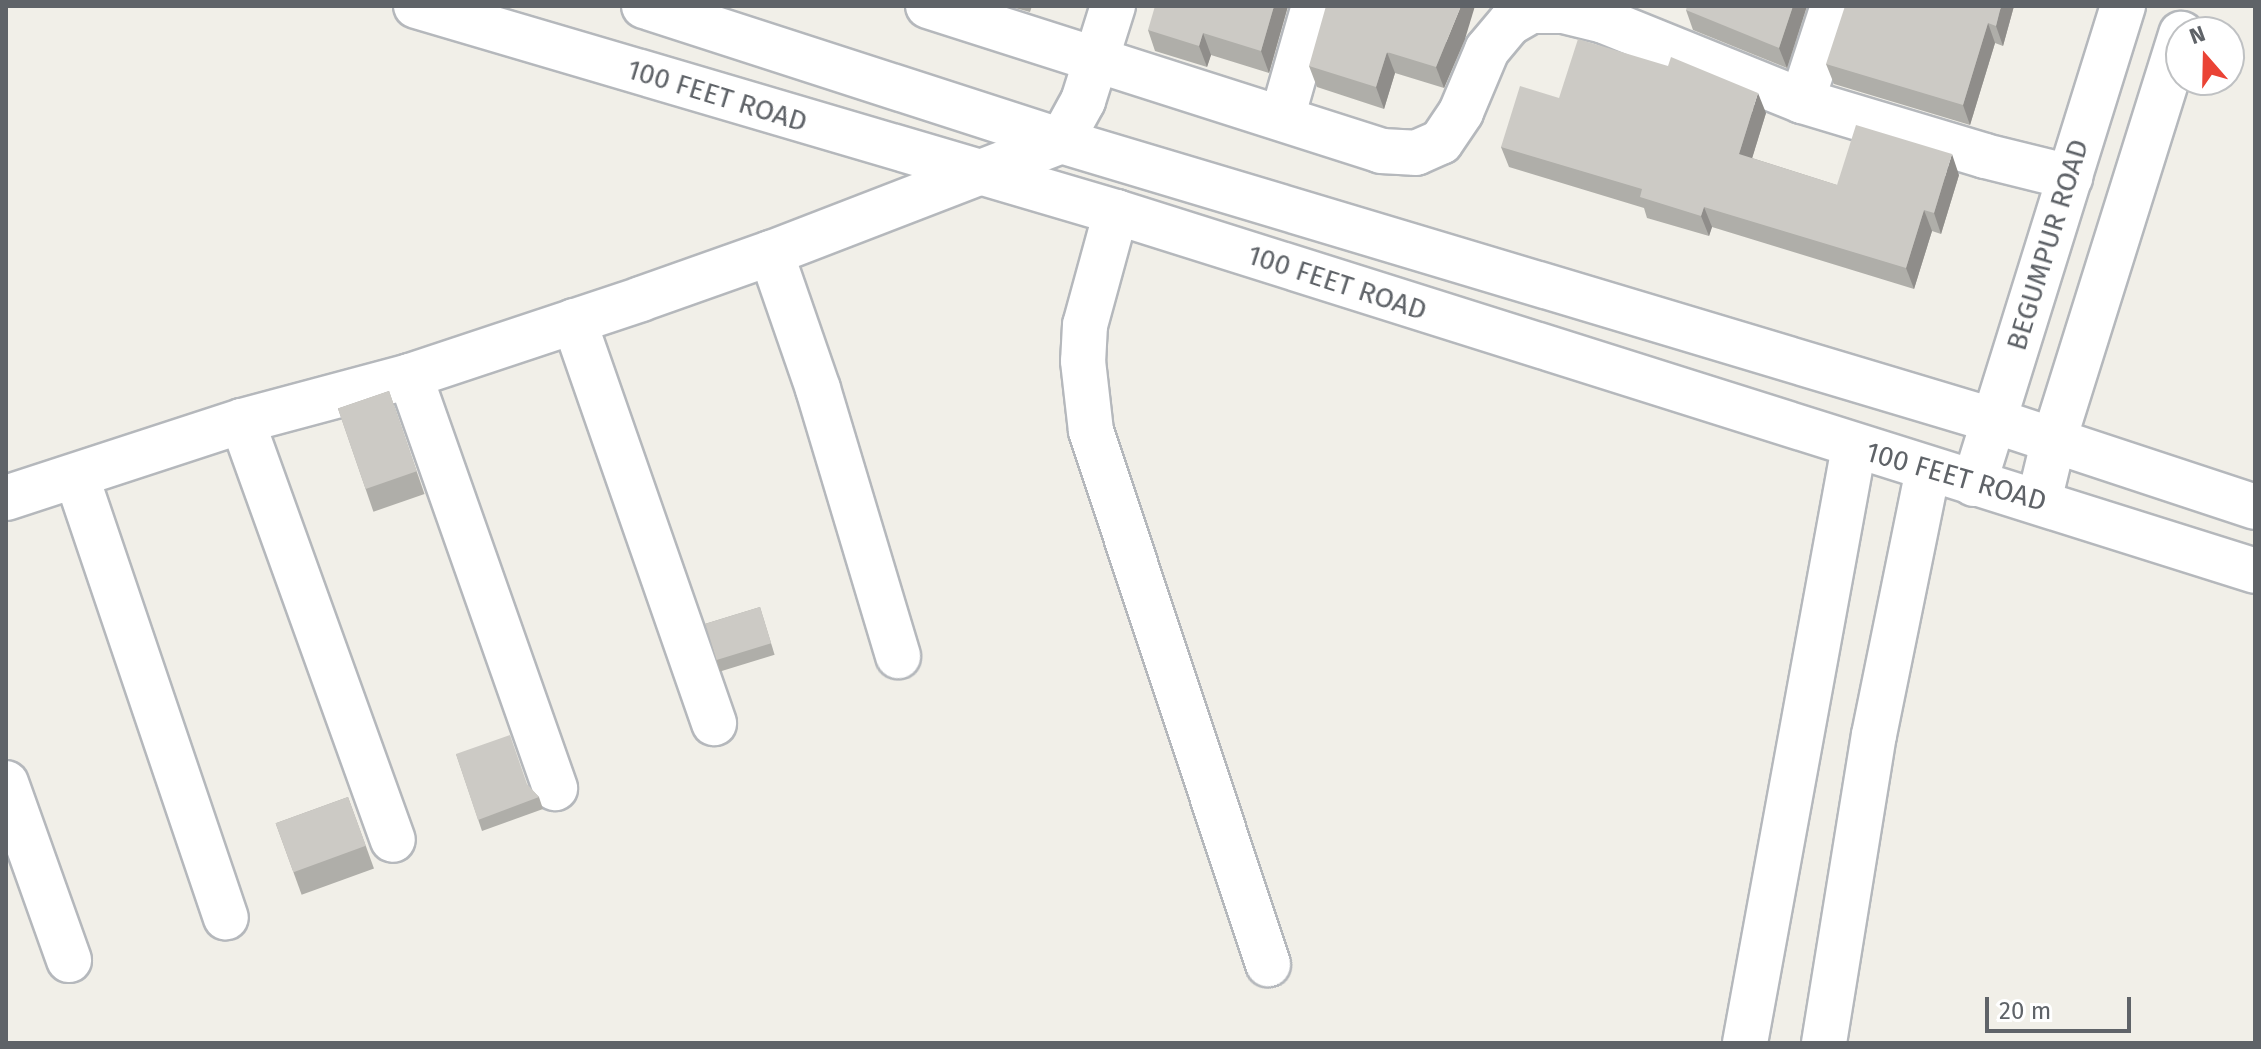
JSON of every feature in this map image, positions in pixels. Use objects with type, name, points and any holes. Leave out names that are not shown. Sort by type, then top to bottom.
[{"type":"street","name":"100 FEET ROAD","points":[[416,6],[1116,212],[2255,571]]},
{"type":"street","name":"100 FEET ROAD","points":[[644,6],[1061,141],[1992,420],[2053,443],[2255,507]]},
{"type":"street","points":[[928,6],[1381,151],[1416,153],[1441,142],[1461,112],[1487,50],[1510,23],[1531,11],[1563,11],[1604,21],[1802,101],[1985,156],[2070,177]]},
{"type":"street","points":[[6,498],[77,478],[242,421],[410,376],[574,321],[771,253],[1061,141],[1083,101],[1113,6]]},
{"type":"street","points":[[1282,118],[1314,6]]},
{"type":"street","points":[[1802,101],[1833,6]]},
{"type":"street","name":"BEGUMPUR ROAD","points":[[1974,484],[2123,6]]},
{"type":"street","points":[[2039,501],[2053,443],[2165,84]]},
{"type":"street","points":[[1116,212],[1085,325],[1083,361],[1091,431],[1268,964]]},
{"type":"street","points":[[771,253],[818,389],[898,656]]},
{"type":"street","points":[[574,321],[714,723]]},
{"type":"street","points":[[410,376],[555,788]]},
{"type":"street","points":[[242,421],[393,840]]},
{"type":"street","points":[[1745,1043],[1854,447]]},
{"type":"street","points":[[1824,1043],[1874,735],[1928,470]]},
{"type":"street","points":[[77,478],[226,917]]},
{"type":"street","points":[[6,783],[69,960]]},
{"type":"building","points":[[1155,6],[1274,6],[1261,51],[1203,33],[1199,46],[1148,30]]},
{"type":"building","points":[[1326,6],[1461,6],[1436,67],[1387,52],[1376,87],[1309,66]]},
{"type":"building","points":[[1687,6],[1793,6],[1779,48],[1686,10]]},
{"type":"building","points":[[1845,6],[2001,6],[1996,26],[1988,23],[1963,105],[1826,64]]},
{"type":"building","points":[[1578,39],[1668,66],[1671,57],[1758,93],[1739,154],[1837,185],[1856,125],[1952,154],[1934,213],[1924,210],[1906,268],[1704,207],[1701,216],[1640,197],[1642,189],[1501,147],[1520,86],[1559,98]]},
{"type":"building","points":[[389,391],[417,471],[366,489],[338,409]]},
{"type":"building","points":[[760,607],[771,643],[717,660],[705,624]]},
{"type":"building","points":[[510,735],[527,784],[539,797],[478,820],[456,754]]},
{"type":"building","points":[[348,797],[366,846],[293,872],[276,823]]}]
